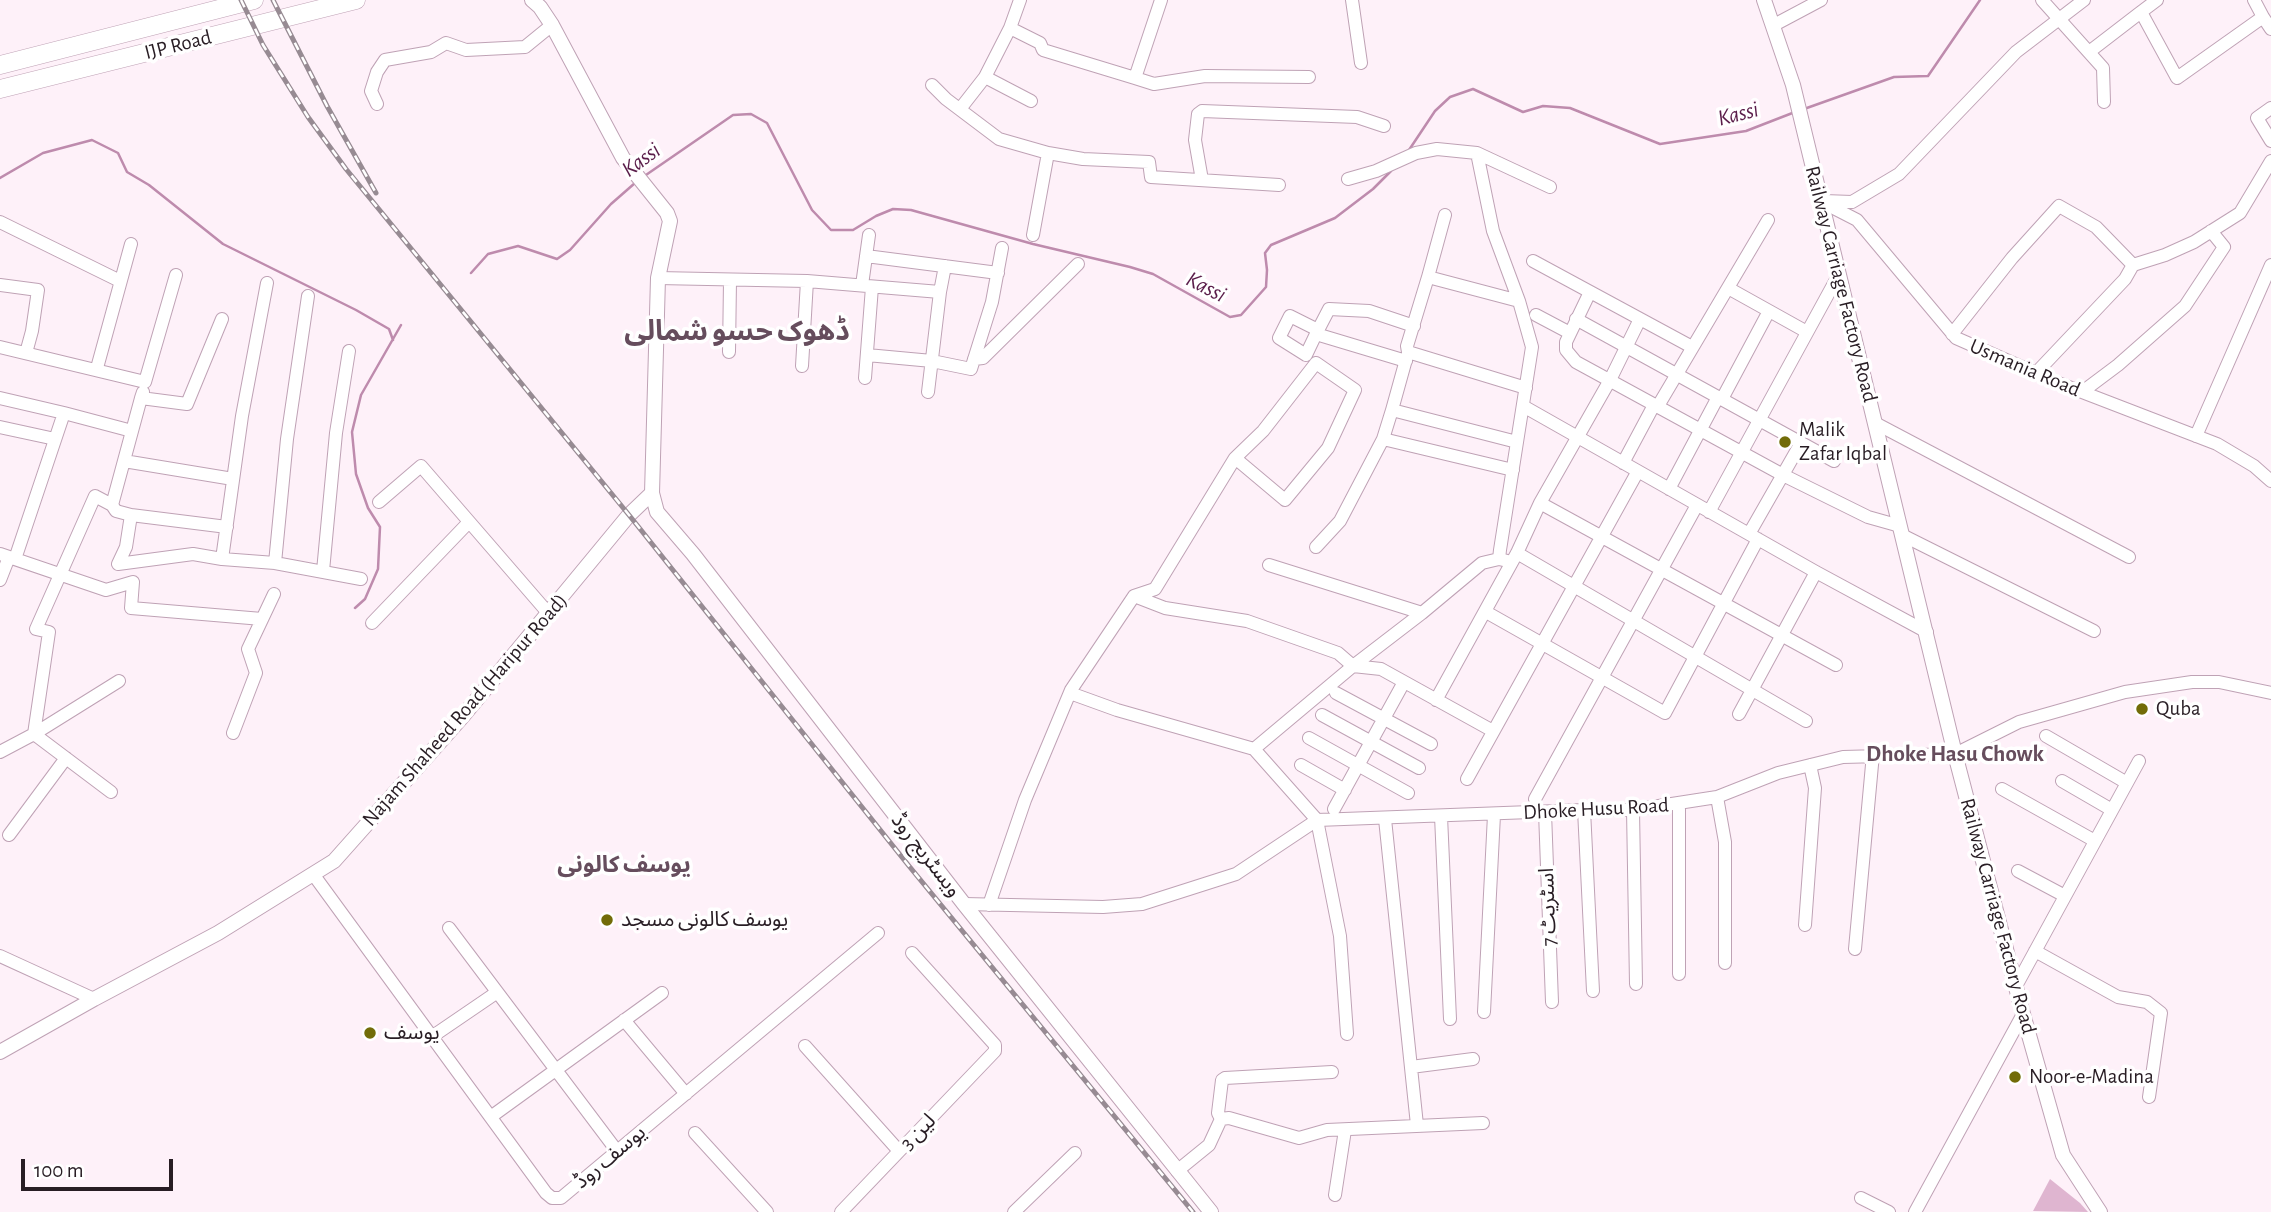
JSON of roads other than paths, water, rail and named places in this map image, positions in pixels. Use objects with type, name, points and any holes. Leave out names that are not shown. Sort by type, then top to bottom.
[{"type":"highway","name":"IJP Road","points":[[0,65],[254,0]]},
{"type":"highway","name":"IJP Road","points":[[0,89],[356,0]]},
{"type":"main road","name":"Railway Carriage Factory Road","points":[[1764,0],[1793,85],[1955,754],[2023,1014],[2063,1155],[2100,1212]]},
{"type":"main road","points":[[538,2],[623,154],[654,193],[670,221],[658,278],[652,493]]},
{"type":"main road","name":"Najam Shaheed Road (Haripur Road)","points":[[0,1052],[218,933],[334,861],[463,716],[629,516],[652,493]]},
{"type":"main road","name":"ویسٹریج روڈ","points":[[652,493],[657,512],[693,554],[964,904],[1211,1212]]},
{"type":"street","points":[[960,109],[985,77],[1010,28],[1020,0]]},
{"type":"street","points":[[1136,75],[1161,0]]},
{"type":"street","points":[[1352,0],[1361,63]]},
{"type":"street","points":[[1774,25],[1821,0]]},
{"type":"street","points":[[2042,0],[2103,68],[2104,102]]},
{"type":"street","points":[[1820,201],[1852,202],[1899,174],[2016,52],[2084,0]]},
{"type":"street","points":[[2089,52],[2157,0]]},
{"type":"street","points":[[2253,0],[2271,29]]},
{"type":"street","points":[[2141,12],[2177,78],[2263,17]]},
{"type":"street","points":[[377,104],[371,91],[377,72],[385,60],[431,52],[446,43],[466,50],[525,47],[552,25]]},
{"type":"street","points":[[1010,28],[1040,43],[1043,50],[1136,75],[1154,84],[1205,76],[1309,76]]},
{"type":"street","points":[[985,77],[1031,101]]},
{"type":"street","points":[[932,85],[946,99],[999,139],[1048,153],[1083,159],[1150,162],[1151,177],[1279,185]]},
{"type":"street","points":[[2271,108],[2257,118],[2271,141]]},
{"type":"street","points":[[1202,180],[1195,141],[1198,114],[1202,111],[1357,117],[1384,126]]},
{"type":"street","points":[[1349,178],[1376,171],[1416,153],[1437,149],[1477,153],[1550,187]]},
{"type":"street","points":[[1032,235],[1048,153]]},
{"type":"street","points":[[1477,153],[1493,231],[1519,301],[1531,347],[1513,470],[1510,558]]},
{"type":"street","points":[[2036,373],[2125,279],[2133,265],[2194,242],[2240,213],[2271,162]]},
{"type":"street","name":"Usmania Road","points":[[1820,201],[1857,220],[1956,338],[2082,392],[2217,444],[2254,466],[2271,481]]},
{"type":"street","points":[[1952,334],[2012,258],[2059,206],[2096,227],[2133,265]]},
{"type":"street","points":[[1316,547],[1340,521],[1383,439],[1445,215]]},
{"type":"street","points":[[1623,463],[1768,220]]},
{"type":"street","points":[[0,222],[120,281]]},
{"type":"street","points":[[2082,392],[2118,365],[2185,306],[2224,247],[2211,231]]},
{"type":"street","points":[[865,378],[866,256],[869,235]]},
{"type":"street","points":[[97,368],[131,244]]},
{"type":"street","points":[[867,355],[932,361],[971,369],[992,302],[1002,248]]},
{"type":"street","points":[[866,256],[998,273]]},
{"type":"street","points":[[1533,261],[1692,347]]},
{"type":"street","points":[[974,359],[983,358],[1078,264]]},
{"type":"street","points":[[2196,436],[2271,265]]},
{"type":"street","points":[[928,392],[945,266]]},
{"type":"street","points":[[112,505],[176,275]]},
{"type":"street","points":[[1709,512],[1838,276]]},
{"type":"street","points":[[658,278],[807,281],[940,292]]},
{"type":"street","points":[[1428,278],[1519,301]]},
{"type":"street","points":[[729,352],[730,281]]},
{"type":"street","points":[[802,366],[807,281]]},
{"type":"street","points":[[222,559],[242,416],[267,284]]},
{"type":"street","points":[[0,285],[38,290],[26,353]]},
{"type":"street","points":[[1727,288],[1807,332]]},
{"type":"street","points":[[1590,292],[1570,333],[1566,350],[1570,356],[1783,475],[1901,531],[2094,631]]},
{"type":"street","points":[[275,564],[287,439],[308,296]]},
{"type":"street","points":[[1413,326],[1369,311],[1329,309],[1317,332],[1526,388]]},
{"type":"street","points":[[1669,489],[1699,429],[1720,398],[1769,311]]},
{"type":"street","points":[[1536,315],[1570,333]]},
{"type":"street","points":[[141,398],[187,404],[222,319]]},
{"type":"street","points":[[1576,319],[1834,461]]},
{"type":"street","points":[[1436,700],[1486,612],[1510,558],[1640,319]]},
{"type":"street","points":[[0,347],[97,368],[145,382]]},
{"type":"street","points":[[323,571],[336,433],[349,351]]},
{"type":"street","points":[[989,905],[1025,800],[1070,693],[1134,596],[1155,589],[1235,458],[1263,431],[1316,363],[1355,390],[1328,448],[1285,500],[1235,458]]},
{"type":"street","points":[[0,398],[132,431]]},
{"type":"street","points":[[1523,406],[1927,632]]},
{"type":"street","points":[[1392,410],[1517,442]]},
{"type":"street","points":[[0,580],[64,413]]},
{"type":"street","points":[[1875,423],[2129,557]]},
{"type":"street","points":[[0,427],[55,439]]},
{"type":"street","points":[[1383,439],[1513,470]]},
{"type":"street","points":[[1486,612],[1665,713],[1724,604],[1783,475],[1801,443]]},
{"type":"street","points":[[124,461],[233,479]]},
{"type":"street","points":[[379,502],[421,466],[549,614]]},
{"type":"street","points":[[1468,779],[1638,471]]},
{"type":"street","points":[[34,734],[49,632],[36,629],[94,496],[112,505],[116,511],[131,515],[227,527]]},
{"type":"street","points":[[1540,503],[1836,665]]},
{"type":"street","points":[[1535,799],[1697,505]]},
{"type":"street","points":[[131,515],[126,547],[118,564],[193,554],[323,571],[361,579]]},
{"type":"street","points":[[372,623],[469,522]]},
{"type":"street","points":[[8,556],[106,590],[133,582],[131,608],[262,619]]},
{"type":"street","points":[[1254,749],[1482,563],[1510,558],[1574,586],[1806,721]]},
{"type":"street","points":[[1269,565],[1422,613]]},
{"type":"street","points":[[1739,714],[1816,572]]},
{"type":"street","points":[[233,733],[256,673],[248,649],[274,594]]},
{"type":"street","points":[[1134,596],[1165,608],[1247,621],[1338,653],[1353,666],[1381,669],[1493,732]]},
{"type":"street","points":[[0,752],[119,681]]},
{"type":"street","name":"Dhoke Husu Road","points":[[1317,820],[1633,810],[1679,804],[1717,797],[1779,773],[1843,757],[1873,754],[1955,754],[2019,722],[2124,692],[2192,682],[2219,681],[2271,693]]},
{"type":"street","points":[[1334,810],[1404,682]]},
{"type":"street","points":[[1070,693],[1117,710],[1254,749],[1317,820],[1340,936],[1347,1034]]},
{"type":"street","points":[[1336,693],[1431,744]]},
{"type":"street","points":[[1322,715],[1419,768]]},
{"type":"street","points":[[34,734],[111,792]]},
{"type":"street","points":[[2046,736],[2127,783]]},
{"type":"street","points":[[1308,738],[1408,793]]},
{"type":"street","points":[[1855,949],[1873,754]]},
{"type":"street","points":[[9,835],[66,758]]},
{"type":"street","points":[[2017,986],[2139,761]]},
{"type":"street","points":[[1301,765],[1345,790]]},
{"type":"street","points":[[1805,925],[1815,788],[1810,765]]},
{"type":"street","points":[[2062,781],[2112,810]]},
{"type":"street","points":[[2002,789],[2095,841]]},
{"type":"street","points":[[1717,797],[1725,842],[1725,963]]},
{"type":"street","points":[[1679,804],[1679,974]]},
{"type":"street","points":[[1584,810],[1593,991]]},
{"type":"street","points":[[1633,810],[1636,984]]},
{"type":"street","name":"اسٹریٹ 7","points":[[1545,812],[1552,1002]]},
{"type":"street","points":[[1484,1012],[1494,815]]},
{"type":"street","points":[[1441,816],[1450,1020]]},
{"type":"street","points":[[1385,819],[1417,1125]]},
{"type":"street","points":[[964,904],[1103,907],[1142,904],[1237,874],[1317,820]]},
{"type":"street","points":[[2018,872],[2066,896]]},
{"type":"street","name":"یوسف روڈ","points":[[313,874],[552,1198],[561,1198],[878,933]]},
{"type":"street","points":[[449,928],[617,1151]]},
{"type":"street","points":[[2035,951],[2118,997],[2147,1002],[2161,1013],[2148,1097]]},
{"type":"street","name":"لین 3","points":[[841,1212],[995,1051],[995,1045],[912,953]]},
{"type":"street","points":[[0,956],[94,999]]},
{"type":"street","points":[[433,1037],[496,993]]},
{"type":"street","points":[[492,1116],[662,993]]},
{"type":"street","points":[[1915,1212],[2023,1014]]},
{"type":"street","points":[[624,1020],[686,1094]]},
{"type":"street","points":[[805,1046],[899,1151]]},
{"type":"street","points":[[1411,1067],[1472,1059]]},
{"type":"street","points":[[1221,1119],[1218,1113],[1222,1080],[1225,1078],[1332,1072]]},
{"type":"street","points":[[1221,1119],[1229,1118],[1299,1138],[1327,1130],[1483,1123]]},
{"type":"street","points":[[1177,1171],[1209,1145],[1221,1119]]},
{"type":"street","points":[[1335,1195],[1345,1130]]},
{"type":"street","points":[[695,1133],[767,1212]]},
{"type":"street","points":[[1014,1212],[1075,1153]]},
{"type":"street","points":[[1861,1198],[1889,1212]]},
{"type":"waterway","name":"Kassi","points":[[1804,109],[1894,77],[1928,76],[1980,0]]},
{"type":"waterway","name":"Kassi","points":[[1409,150],[1435,111],[1450,97],[1473,89],[1523,112],[1543,106],[1570,108],[1660,144],[1746,131],[1795,112]]},
{"type":"waterway","name":"Kassi","points":[[643,177],[733,115],[751,114],[767,123],[812,210],[831,230],[853,230],[893,209],[911,210],[1153,274],[1230,317],[1241,315],[1266,287],[1265,253],[1271,245],[1335,218],[1373,189],[1391,171]]},
{"type":"waterway","points":[[0,178],[43,153],[92,140],[118,153],[127,172],[149,185],[223,244],[356,310],[389,329],[393,340]]},
{"type":"waterway","name":"Kassi","points":[[471,273],[488,254],[518,246],[557,259],[570,250],[611,204],[635,183]]},
{"type":"waterway","name":"Kassi","points":[[355,608],[365,599],[378,569],[380,527],[368,508],[356,474],[352,432],[361,395],[401,325]]},
{"type":"railway","points":[[241,0],[263,45],[308,117],[346,169],[629,515],[909,866],[1193,1212]]},
{"type":"railway","points":[[273,0],[327,106],[376,193]]},
{"type":"place","name":"Malik Zafar Iqbal","points":[[1785,442]]},
{"type":"place","name":"Quba","points":[[2142,709]]},
{"type":"place","name":"یوسف کالونی مسجد","points":[[607,920]]},
{"type":"place","name":"یوسف","points":[[370,1033]]},
{"type":"place","name":"Noor-e-Madina","points":[[2015,1077]]},
{"type":"district","name":"ڈھوک حسو شمالی","points":[[737,332]]},
{"type":"district","name":"Dhoke Hasu Chowk","points":[[1955,754]]},
{"type":"district","name":"یوسف کالونی","points":[[624,865]]}]
